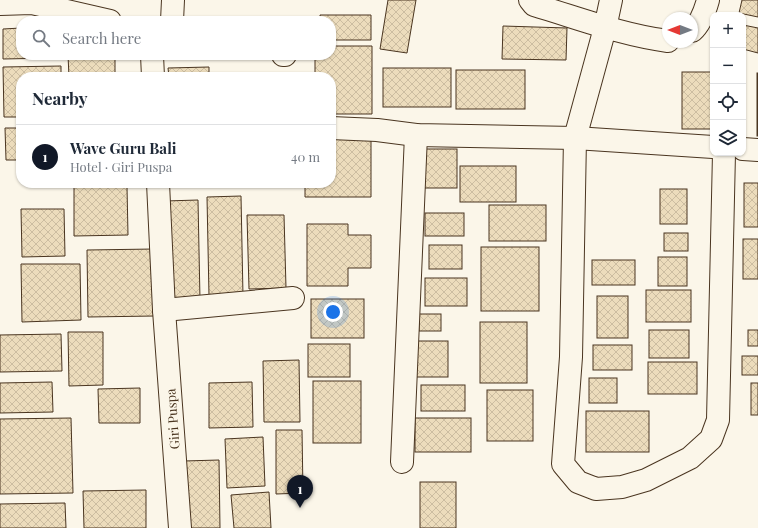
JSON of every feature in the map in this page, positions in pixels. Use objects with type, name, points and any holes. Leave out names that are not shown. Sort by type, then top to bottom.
[{"type":"street","points":[[172,16],[173,0]]},
{"type":"street","points":[[530,0],[534,5],[605,28],[662,40]]},
{"type":"street","points":[[611,0],[605,28],[575,138],[570,357],[563,464],[578,482],[596,489],[622,487],[646,480],[690,458],[710,439],[718,420],[724,156]]},
{"type":"street","points":[[698,24],[706,10],[708,0]]},
{"type":"street","points":[[0,4],[32,2],[89,16]]},
{"type":"street","points":[[152,60],[153,72]]},
{"type":"street","points":[[336,128],[416,134],[575,138],[710,147]]},
{"type":"street","points":[[402,462],[416,134]]},
{"type":"street","points":[[746,149],[758,150]]},
{"type":"street","name":"Giri Puspa","points":[[158,188],[164,310],[180,528]]},
{"type":"street","points":[[164,310],[293,298]]},
{"type":"building","points":[[388,0],[416,0],[407,53],[380,49]]},
{"type":"building","points":[[742,0],[758,0],[758,17],[746,14],[746,12],[739,12]]},
{"type":"building","points":[[371,15],[371,40],[336,40],[336,16],[320,16]]},
{"type":"building","points":[[503,26],[567,28],[566,60],[502,59]]},
{"type":"building","points":[[746,26],[758,28],[758,53],[746,50]]},
{"type":"building","points":[[16,28],[16,59],[3,59],[3,29]]},
{"type":"building","points":[[336,46],[372,46],[372,114],[336,114],[336,72],[315,72],[315,60],[336,60]]},
{"type":"building","points":[[68,60],[115,60],[115,72],[69,72]]},
{"type":"building","points":[[61,66],[61,72],[16,72],[16,117],[4,117],[3,67]]},
{"type":"building","points":[[209,67],[209,72],[168,72],[168,68]]},
{"type":"building","points":[[383,68],[451,68],[451,107],[383,107]]},
{"type":"building","points":[[456,70],[525,70],[525,109],[456,109]]},
{"type":"building","points":[[682,72],[710,72],[710,129],[682,129]]},
{"type":"building","points":[[758,73],[758,136],[757,136]]},
{"type":"building","points":[[5,128],[16,128],[16,160],[6,160]]},
{"type":"building","points":[[336,137],[371,137],[371,197],[305,197],[305,188],[336,188]]},
{"type":"building","points":[[418,149],[457,149],[457,188],[418,188]]},
{"type":"building","points":[[460,166],[516,166],[516,202],[460,202]]},
{"type":"building","points":[[744,183],[758,183],[758,227],[744,227]]},
{"type":"building","points":[[74,188],[127,188],[128,235],[74,236]]},
{"type":"building","points":[[660,189],[687,189],[687,224],[660,224]]},
{"type":"building","points":[[241,196],[243,296],[209,296],[207,197]]},
{"type":"building","points":[[198,200],[200,300],[167,300],[165,201]]},
{"type":"building","points":[[489,205],[546,205],[546,241],[489,241]]},
{"type":"building","points":[[21,209],[64,209],[65,256],[22,257]]},
{"type":"building","points":[[425,213],[464,213],[464,236],[425,236]]},
{"type":"building","points":[[247,215],[284,215],[286,288],[249,289]]},
{"type":"building","points":[[307,224],[348,224],[348,235],[371,235],[371,268],[348,268],[348,286],[307,286]]},
{"type":"building","points":[[664,233],[688,233],[688,251],[664,251]]},
{"type":"building","points":[[743,239],[758,239],[758,279],[743,279]]},
{"type":"building","points":[[429,245],[462,245],[462,269],[429,269]]},
{"type":"building","points":[[481,247],[539,247],[539,311],[481,311]]},
{"type":"building","points":[[154,249],[155,316],[88,317],[87,250]]},
{"type":"building","points":[[658,257],[687,257],[687,286],[658,286]]},
{"type":"building","points":[[592,260],[635,260],[635,285],[592,285]]},
{"type":"building","points":[[21,264],[80,264],[81,320],[22,322]]},
{"type":"building","points":[[425,278],[467,278],[467,306],[425,306]]},
{"type":"building","points":[[646,290],[691,290],[691,322],[646,322]]},
{"type":"building","points":[[597,296],[628,296],[628,338],[597,338]]},
{"type":"building","points":[[311,299],[364,299],[364,338],[311,338]]},
{"type":"building","points":[[419,314],[441,314],[441,331],[419,331]]},
{"type":"building","points":[[480,322],[527,322],[527,383],[480,383]]},
{"type":"building","points":[[649,330],[689,330],[689,358],[649,358]]},
{"type":"building","points":[[748,330],[758,330],[758,346],[748,346]]},
{"type":"building","points":[[68,332],[103,332],[103,385],[69,386]]},
{"type":"building","points":[[61,334],[62,371],[0,372],[0,335]]},
{"type":"building","points":[[416,341],[448,341],[448,377],[416,377]]},
{"type":"building","points":[[308,344],[350,344],[350,377],[308,377]]},
{"type":"building","points":[[593,345],[632,345],[632,370],[593,370]]},
{"type":"building","points":[[742,356],[758,356],[758,375],[742,375]]},
{"type":"building","points":[[299,360],[300,422],[264,422],[263,361]]},
{"type":"building","points":[[648,362],[697,362],[697,394],[648,394]]},
{"type":"building","points":[[589,378],[617,378],[617,403],[589,403]]},
{"type":"building","points":[[313,381],[361,381],[361,443],[313,443]]},
{"type":"building","points":[[52,382],[53,412],[0,413],[0,383]]},
{"type":"building","points":[[252,382],[253,427],[209,428],[209,383]]},
{"type":"building","points":[[751,383],[758,383],[758,415],[751,415]]},
{"type":"building","points":[[421,385],[465,385],[465,411],[421,411]]},
{"type":"building","points":[[140,388],[140,423],[99,423],[98,389]]},
{"type":"building","points":[[487,390],[533,390],[533,441],[487,441]]},
{"type":"building","points":[[586,411],[649,411],[649,452],[586,452]]},
{"type":"building","points":[[71,418],[73,493],[0,494],[0,419]]},
{"type":"building","points":[[415,418],[471,418],[471,452],[415,452]]},
{"type":"building","points":[[276,430],[302,430],[303,493],[276,494]]},
{"type":"building","points":[[263,437],[265,486],[227,488],[225,439]]},
{"type":"building","points":[[219,460],[220,528],[185,528],[184,461]]},
{"type":"building","points":[[420,482],[456,482],[456,528],[420,528]]},
{"type":"building","points":[[146,490],[146,528],[84,528],[83,491]]},
{"type":"building","points":[[269,492],[271,528],[234,528],[231,495]]},
{"type":"building","points":[[65,503],[66,528],[0,528],[0,504]]},
{"type":"place","name":"Wave Guru Bali","points":[[300,508]]}]
